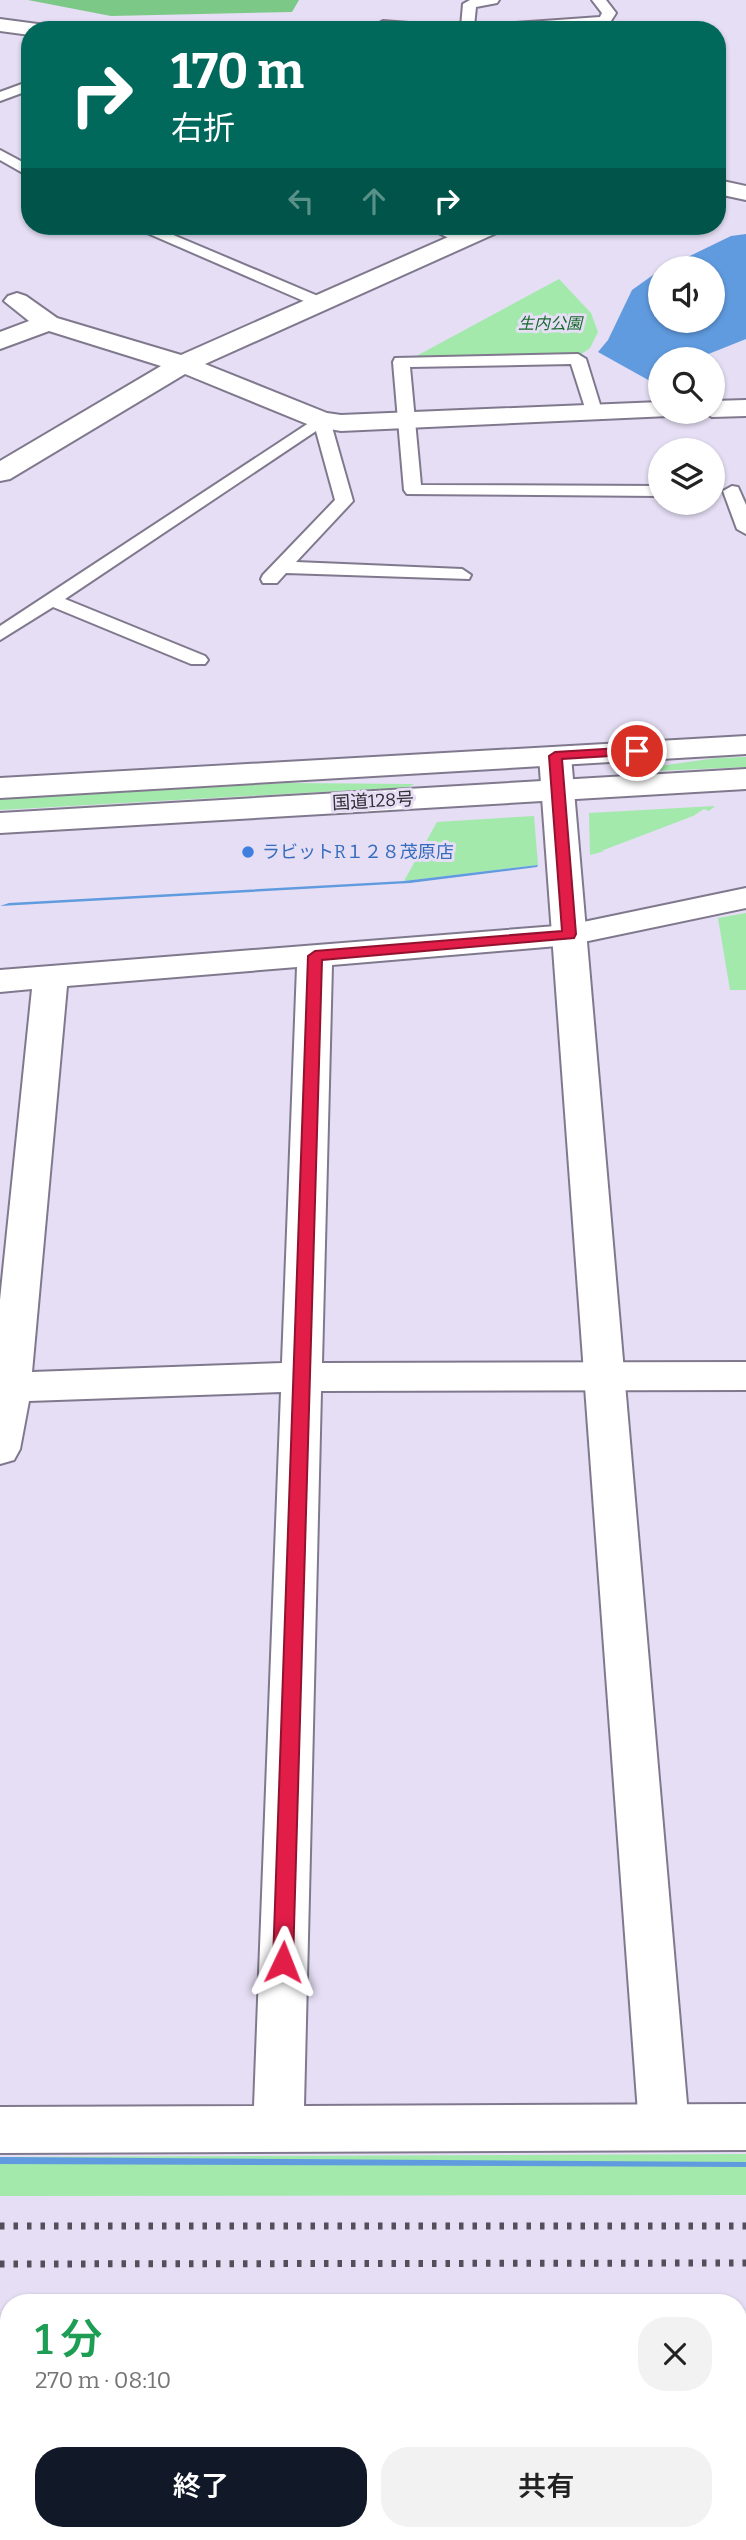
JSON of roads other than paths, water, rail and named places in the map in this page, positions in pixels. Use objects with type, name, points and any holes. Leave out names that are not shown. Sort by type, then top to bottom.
[{"type":"main road","points":[[0,24],[21,27]]},
{"type":"main road","points":[[726,189],[746,193]]},
{"type":"main road","points":[[0,473],[183,364],[471,235]]},
{"type":"main road","points":[[17,301],[48,323],[183,364],[321,421],[341,423],[648,410]]},
{"type":"main road","points":[[0,341],[48,323]]},
{"type":"main road","points":[[725,409],[746,408]]},
{"type":"main road","name":"国道128号","points":[[0,823],[557,773],[746,745]]},
{"type":"main road","points":[[557,773],[664,2127]]},
{"type":"main road","name":"国道128号","points":[[0,788],[557,773],[746,779]]},
{"type":"main road","points":[[0,981],[569,934],[746,898]]},
{"type":"main road","points":[[278,2129],[315,956]]},
{"type":"main road","points":[[0,1449],[11,1387],[51,976]]},
{"type":"main road","points":[[11,1387],[302,1377],[746,1376]]},
{"type":"main road","points":[[0,2130],[746,2127]]},
{"type":"lane","points":[[468,21],[470,4],[492,0]]},
{"type":"lane","points":[[591,21],[604,20],[609,13],[599,0]]},
{"type":"lane","points":[[0,97],[21,89]]},
{"type":"lane","points":[[6,158],[21,167]]},
{"type":"lane","points":[[160,235],[319,302]]},
{"type":"lane","points":[[453,235],[462,239]]},
{"type":"lane","points":[[594,411],[578,359],[401,362],[413,490],[648,491]]},
{"type":"lane","points":[[0,634],[321,421],[344,501],[276,573],[462,575]]},
{"type":"lane","points":[[739,491],[746,529]]},
{"type":"lane","points":[[51,600],[198,660]]},
{"type":"water","points":[[746,234],[746,339],[725,347],[648,347],[648,380],[598,352],[608,340],[632,290],[648,279],[648,333],[725,333],[725,256],[690,256],[731,236]]},
{"type":"water","points":[[538,865],[410,883],[0,906],[9,903],[404,881]]},
{"type":"water","points":[[0,2157],[746,2162],[746,2167],[0,2164]]},
{"type":"railway","points":[[0,2226],[746,2226]]},
{"type":"railway","points":[[0,2264],[746,2263]]},
{"type":"place","name":"ラビットR１２８茂原店","points":[[248,852]]},
{"type":"park label","name":"生内公園","points":[[550,323]]}]
